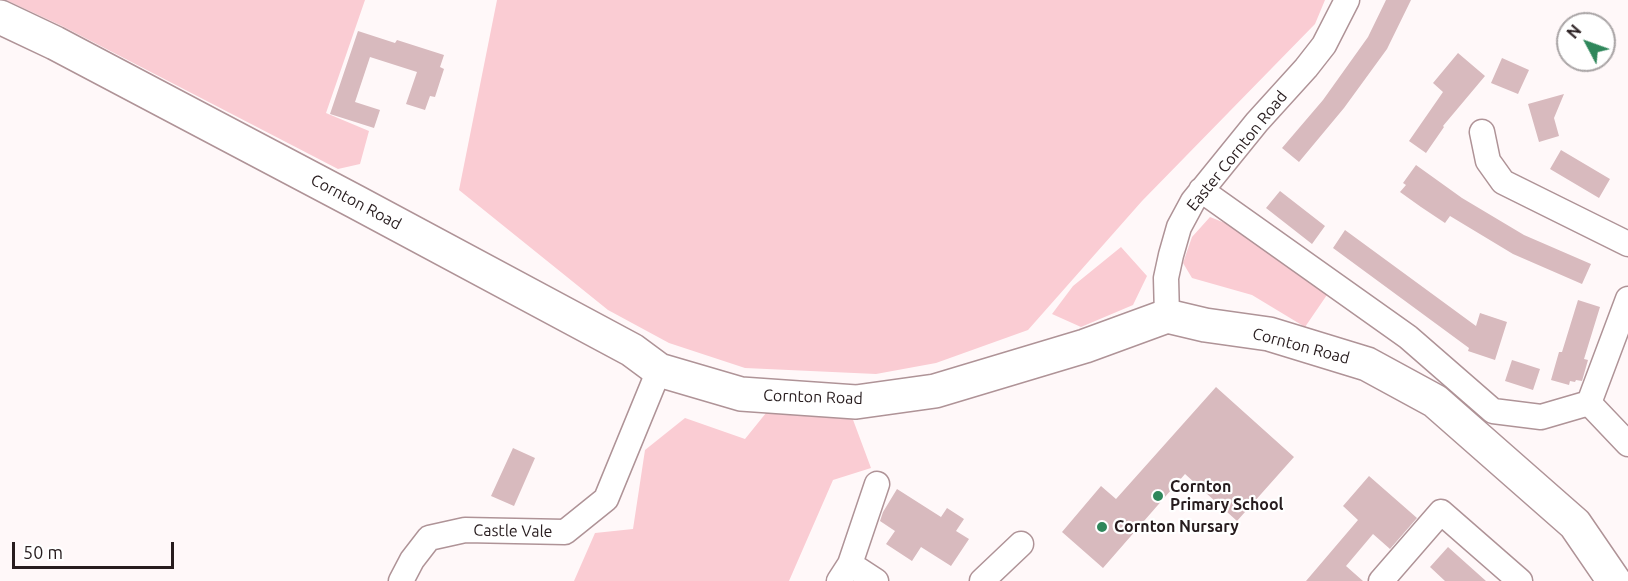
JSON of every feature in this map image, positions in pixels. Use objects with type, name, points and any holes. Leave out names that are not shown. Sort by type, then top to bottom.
[{"type":"main road","name":"Cornton Road","points":[[0,17],[56,44],[397,224],[632,350],[659,370],[741,394],[856,402],[935,391],[1074,350],[1167,316],[1205,326],[1269,333],[1367,364],[1435,401],[1575,524],[1614,581]]},
{"type":"street","name":"Easter Cornton Road","points":[[1167,316],[1166,278],[1171,255],[1179,227],[1193,201],[1257,122],[1306,69],[1324,45],[1347,0]]},
{"type":"street","points":[[1482,132],[1488,161],[1503,182],[1628,244]]},
{"type":"street","points":[[1201,190],[1408,337],[1493,411],[1541,417],[1589,403]]},
{"type":"street","points":[[1589,403],[1628,299]]},
{"type":"street","name":"Castle Vale","points":[[401,581],[412,560],[429,538],[465,530],[565,532],[606,499],[659,370]]},
{"type":"street","points":[[1589,403],[1628,444]]},
{"type":"street","points":[[876,581],[845,572],[877,484]]},
{"type":"street","points":[[1381,581],[1441,512],[1520,581]]},
{"type":"street","points":[[982,581],[1020,544]]},
{"type":"shaded area","points":[[6,0],[365,0],[326,113],[369,131],[360,164],[338,169],[62,26]]},
{"type":"shaded area","points":[[497,0],[1325,0],[1315,24],[1142,201],[1028,330],[936,363],[876,374],[745,368],[669,343],[608,310],[459,190]]},
{"type":"shaded area","points":[[1210,217],[1240,229],[1331,289],[1305,327],[1252,295],[1192,278],[1183,263],[1192,237]]},
{"type":"shaded area","points":[[1121,247],[1147,276],[1133,305],[1081,327],[1052,314],[1073,286]]},
{"type":"shaded area","points":[[766,413],[852,417],[871,468],[833,480],[789,581],[574,581],[595,533],[633,529],[645,450],[685,418],[745,439]]},
{"type":"building","points":[[1386,0],[1411,0],[1387,49],[1344,108],[1299,162],[1282,148],[1323,100],[1368,37]]},
{"type":"building","points":[[358,31],[395,43],[397,40],[444,55],[440,67],[444,69],[435,97],[430,96],[425,110],[406,104],[417,72],[370,57],[355,102],[380,110],[374,128],[330,114]]},
{"type":"building","points":[[1458,53],[1485,76],[1443,126],[1426,153],[1409,141],[1443,92],[1433,83]]},
{"type":"building","points":[[1502,58],[1529,70],[1518,94],[1491,83]]},
{"type":"building","points":[[1564,94],[1554,118],[1559,136],[1539,142],[1528,104]]},
{"type":"building","points":[[1561,150],[1610,179],[1599,198],[1550,169]]},
{"type":"building","points":[[1416,165],[1462,198],[1524,235],[1591,264],[1582,284],[1513,254],[1450,216],[1445,223],[1400,192],[1406,185],[1403,183]]},
{"type":"building","points":[[1280,191],[1325,226],[1312,244],[1266,208]]},
{"type":"building","points":[[1345,230],[1476,326],[1480,313],[1507,322],[1495,360],[1468,351],[1469,348],[1333,248]]},
{"type":"building","points":[[1578,300],[1600,307],[1584,359],[1588,360],[1582,381],[1570,381],[1569,385],[1551,380]]},
{"type":"building","points":[[1512,360],[1540,369],[1533,390],[1505,381]]},
{"type":"building","points":[[1216,387],[1294,457],[1237,521],[1185,474],[1103,568],[1062,532],[1101,486],[1116,499]]},
{"type":"building","points":[[513,448],[535,458],[514,506],[491,496]]},
{"type":"building","points":[[1369,476],[1417,518],[1390,549],[1373,534],[1346,566],[1363,581],[1306,581],[1358,520],[1343,506]]},
{"type":"building","points":[[897,489],[941,517],[947,508],[964,519],[956,531],[969,539],[951,566],[921,547],[912,561],[886,544],[895,531],[880,521]]},
{"type":"building","points":[[1448,547],[1486,581],[1445,581],[1430,567]]},
{"type":"place","name":"Cornton Primary School","points":[[1158,496]]},
{"type":"place","name":"Cornton Nursary","points":[[1102,527]]}]
